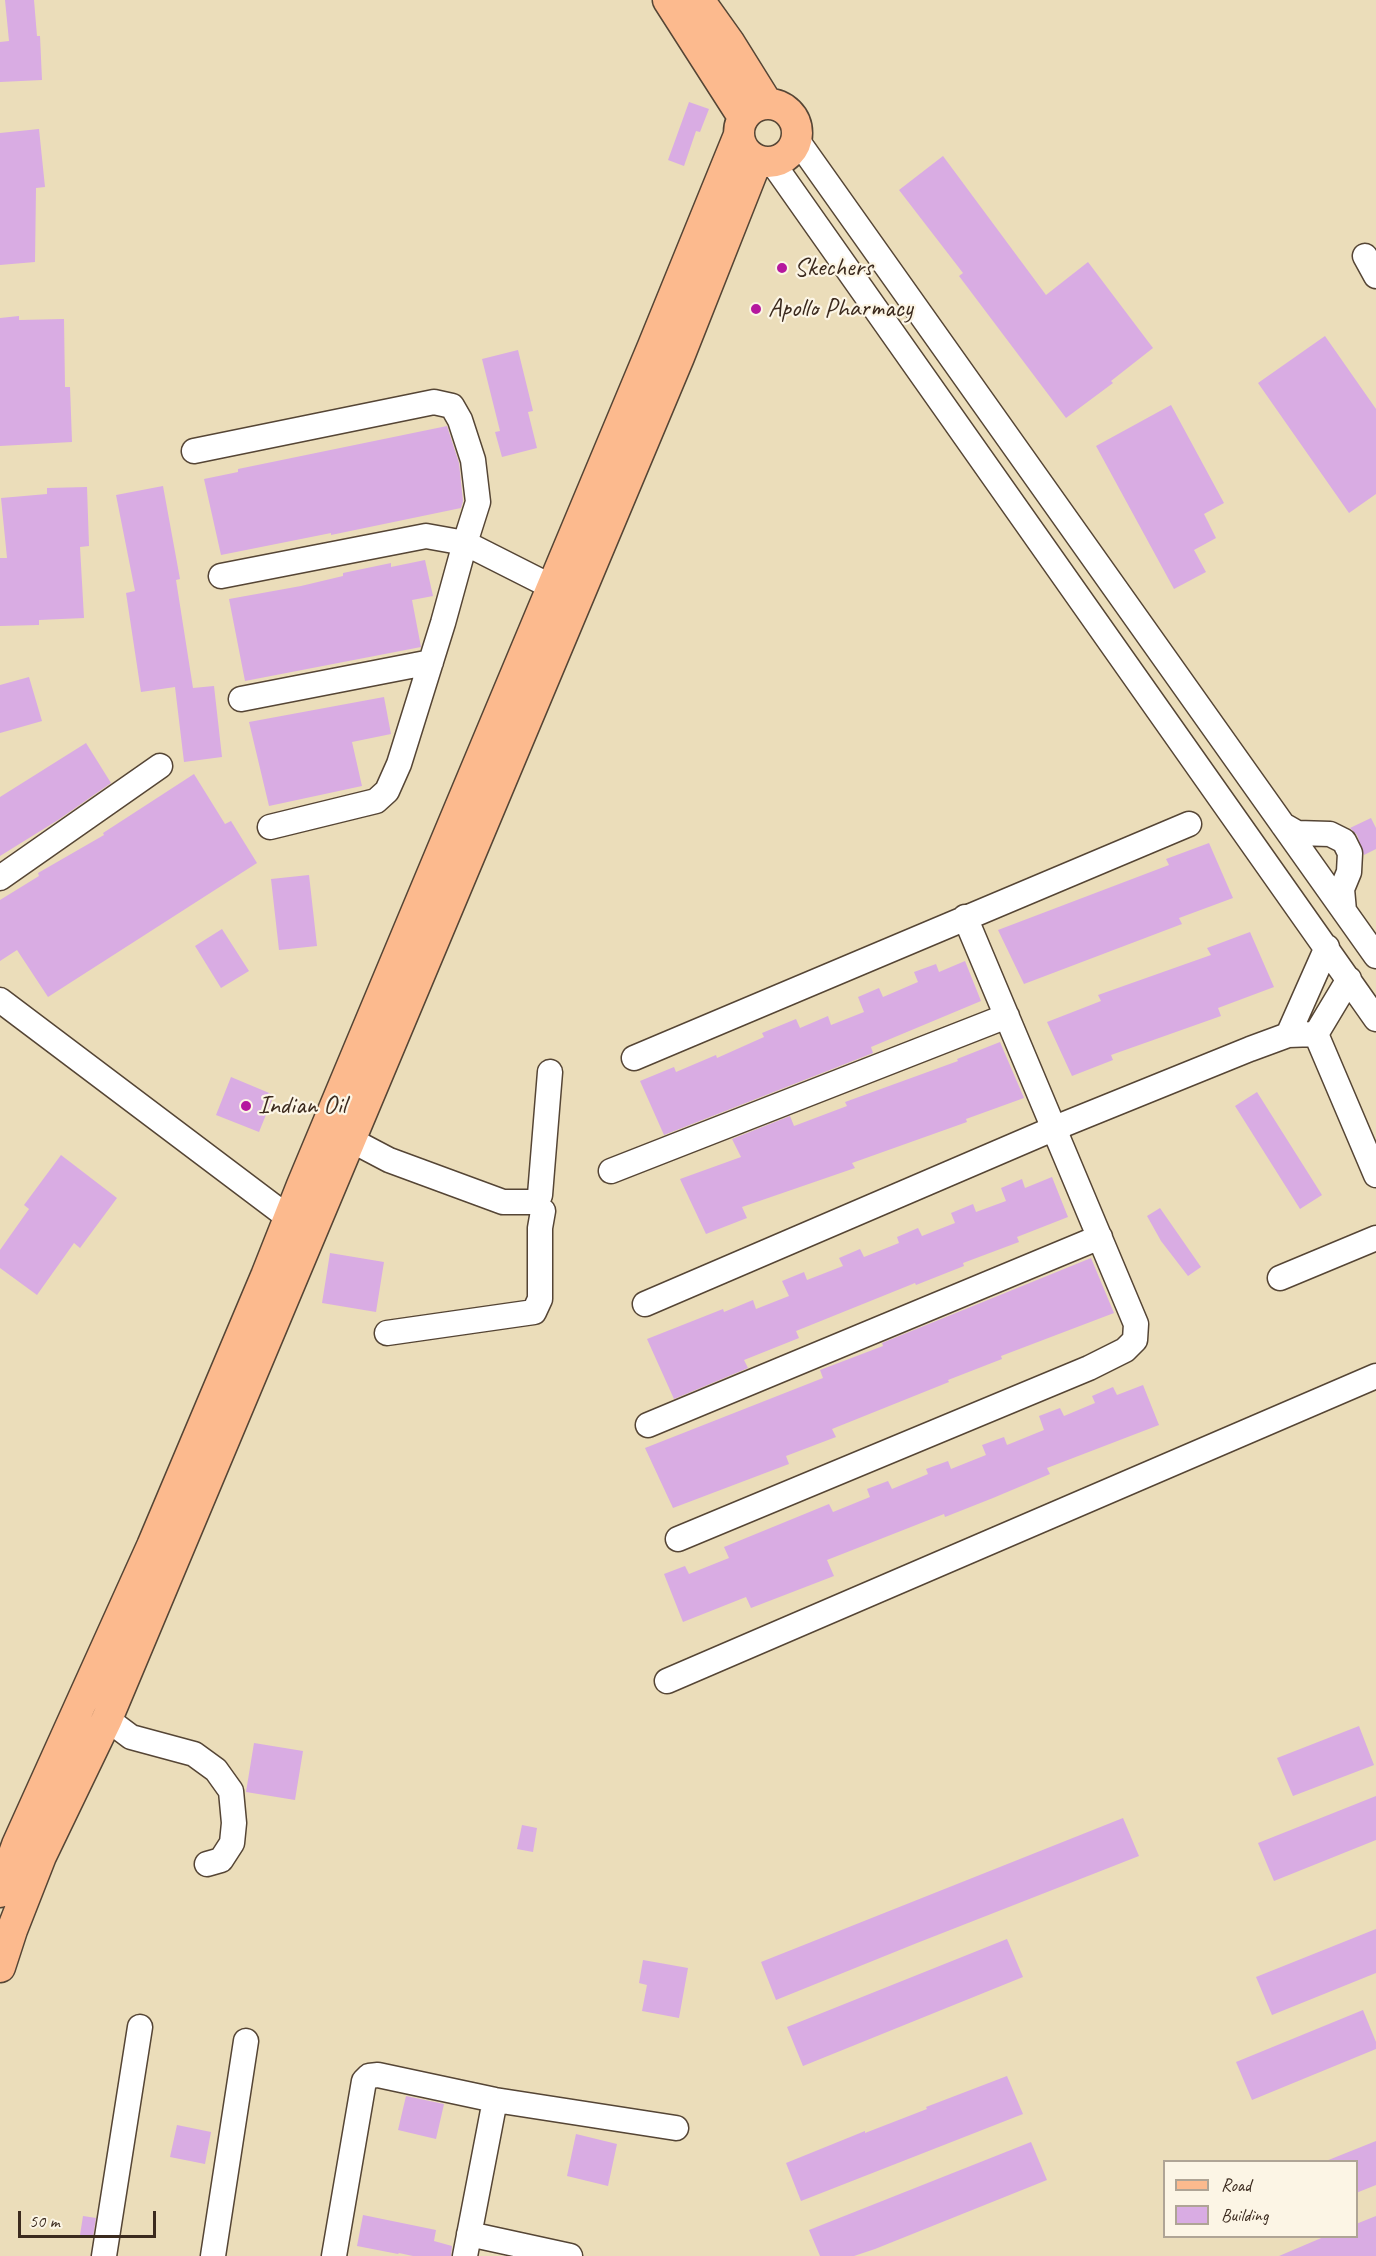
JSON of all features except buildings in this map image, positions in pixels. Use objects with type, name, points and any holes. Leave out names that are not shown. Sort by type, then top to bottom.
[{"type":"main road","points":[[668,0],[750,118]]},
{"type":"main road","points":[[0,1892],[17,1845],[152,1546],[750,118],[780,106],[789,111],[795,120],[798,130],[797,140],[786,157],[764,161],[743,149],[750,118],[729,42],[699,0]]},
{"type":"main road","points":[[0,1967],[40,1856],[107,1719],[679,357],[764,161]]},
{"type":"street","points":[[797,140],[1376,956]]},
{"type":"street","points":[[764,161],[1327,947],[1376,1019]]},
{"type":"street","points":[[194,451],[434,402],[452,406],[460,420],[473,460],[478,502],[399,764],[387,791],[376,801],[270,827]]},
{"type":"street","points":[[221,576],[426,536],[465,543],[552,587]]},
{"type":"street","points":[[242,699],[431,662]]},
{"type":"street","points":[[0,878],[160,766]]},
{"type":"street","points":[[634,1058],[1189,824]]},
{"type":"street","points":[[1283,825],[1297,833],[1338,836],[1350,845],[1348,872],[1342,889],[1344,911]]},
{"type":"street","points":[[678,1539],[1089,1368],[1125,1350],[1135,1340],[1136,1324],[965,917]]},
{"type":"street","points":[[1288,1035],[1327,947]]},
{"type":"street","points":[[1316,1034],[1349,979]]},
{"type":"street","points":[[0,1000],[289,1218]]},
{"type":"street","points":[[611,1171],[1007,1016]]},
{"type":"street","points":[[645,1304],[1055,1128],[1288,1035],[1316,1034]]},
{"type":"street","points":[[1316,1034],[1376,1175]]},
{"type":"street","points":[[387,1333],[534,1312],[540,1299],[538,1203],[550,1071]]},
{"type":"street","points":[[351,1140],[389,1160],[503,1202],[538,1203]]},
{"type":"street","points":[[648,1425],[1100,1237]]},
{"type":"street","points":[[1280,1278],[1376,1238]]},
{"type":"street","points":[[667,1681],[1376,1376]]},
{"type":"street","points":[[107,1719],[131,1737],[194,1754],[216,1770],[231,1791],[234,1823],[232,1843],[220,1860],[207,1864]]},
{"type":"street","points":[[104,2256],[140,2026]]},
{"type":"street","points":[[213,2256],[246,2041]]},
{"type":"street","points":[[334,2256],[364,2081],[369,2076],[378,2075],[495,2100],[676,2128]]},
{"type":"street","points":[[495,2100],[467,2245],[570,2256]]},
{"type":"place","name":"Skechers","points":[[782,268]]},
{"type":"place","name":"Apollo Pharmacy","points":[[756,309]]},
{"type":"place","name":"Indian Oil","points":[[246,1106]]}]
